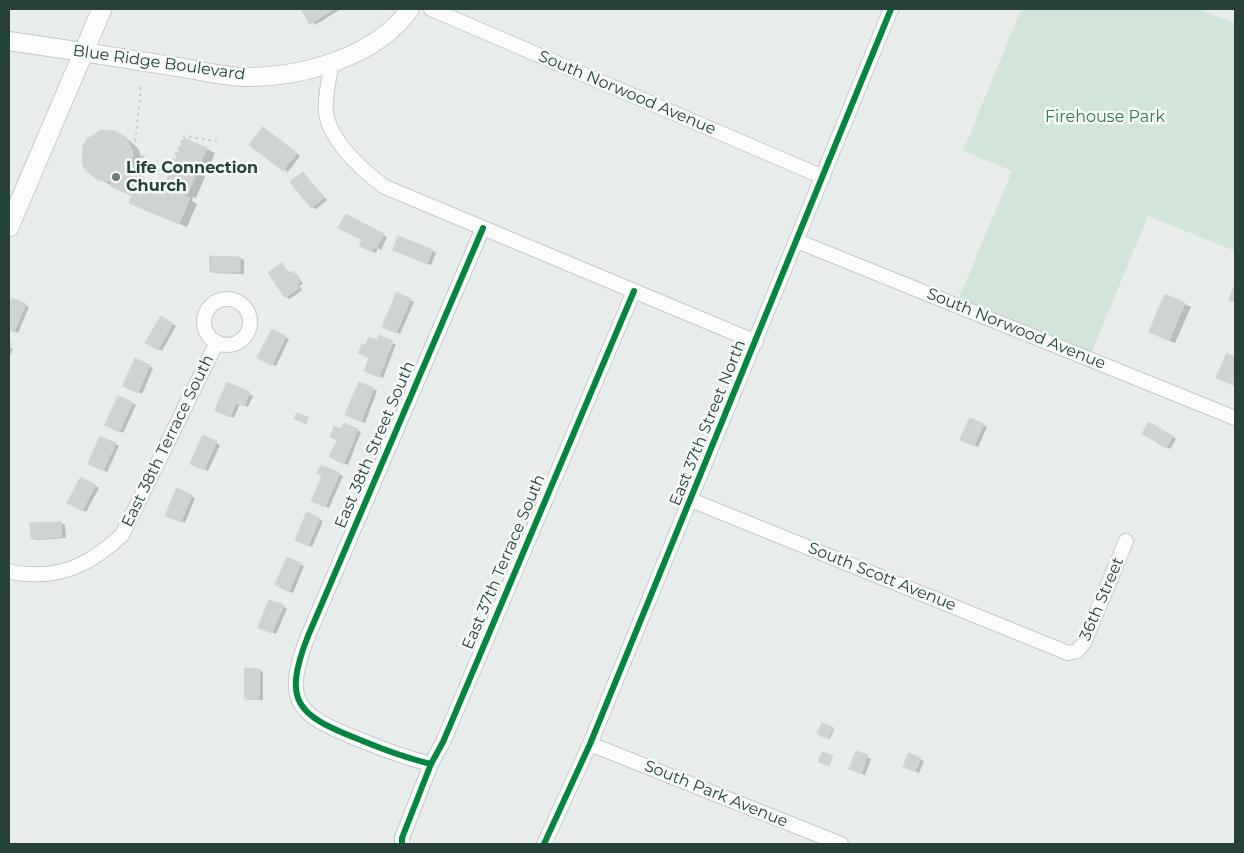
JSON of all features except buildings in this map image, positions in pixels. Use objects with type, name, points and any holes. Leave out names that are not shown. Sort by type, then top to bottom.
[{"type":"main road","points":[[9,227],[102,9]]},
{"type":"street","name":"Blue Ridge Boulevard","points":[[9,41],[245,77],[286,74],[331,63],[363,48],[400,22],[410,9]]},
{"type":"street","name":"South Norwood Avenue","points":[[431,9],[823,177]]},
{"type":"street","name":"East 37th Street North","points":[[544,844],[590,744],[891,9]]},
{"type":"street","points":[[331,63],[326,113],[337,138],[352,159],[385,187],[756,342]]},
{"type":"street","name":"East 38th Street South","points":[[431,764],[406,758],[324,726],[311,718],[302,705],[296,690],[295,675],[308,636],[483,228]]},
{"type":"street","name":"South Norwood Avenue","points":[[797,241],[1235,418]]},
{"type":"street","name":"East 37th Terrace South","points":[[402,844],[402,838],[431,764],[447,733],[634,291]]},
{"type":"street","name":"East 38th Terrace South","points":[[9,571],[47,575],[81,566],[101,555],[122,535],[217,342]]},
{"type":"street","name":"South Scott Avenue","points":[[691,500],[1059,649],[1072,652]]},
{"type":"street","name":"36th Street","points":[[1072,652],[1077,651],[1084,643],[1126,541]]},
{"type":"street","name":"South Park Avenue","points":[[590,744],[841,844]]},
{"type":"path","points":[[141,87],[135,144],[137,153],[142,157],[169,169],[184,136],[221,142]]},
{"type":"green space","name":"Firehouse Park","points":[[1021,9],[1196,9],[1235,23],[1235,251],[1148,216],[1091,354],[959,298],[1012,171],[963,151]]},
{"type":"cycle path","points":[[544,844],[590,744],[891,9]]},
{"type":"cycle path","points":[[431,764],[385,750],[321,722],[300,703],[296,691],[296,677],[308,636],[483,228]]},
{"type":"cycle path","points":[[402,844],[402,838],[431,764],[443,742],[634,291]]},
{"type":"place","name":"Life Connection Church","points":[[116,177]]}]
